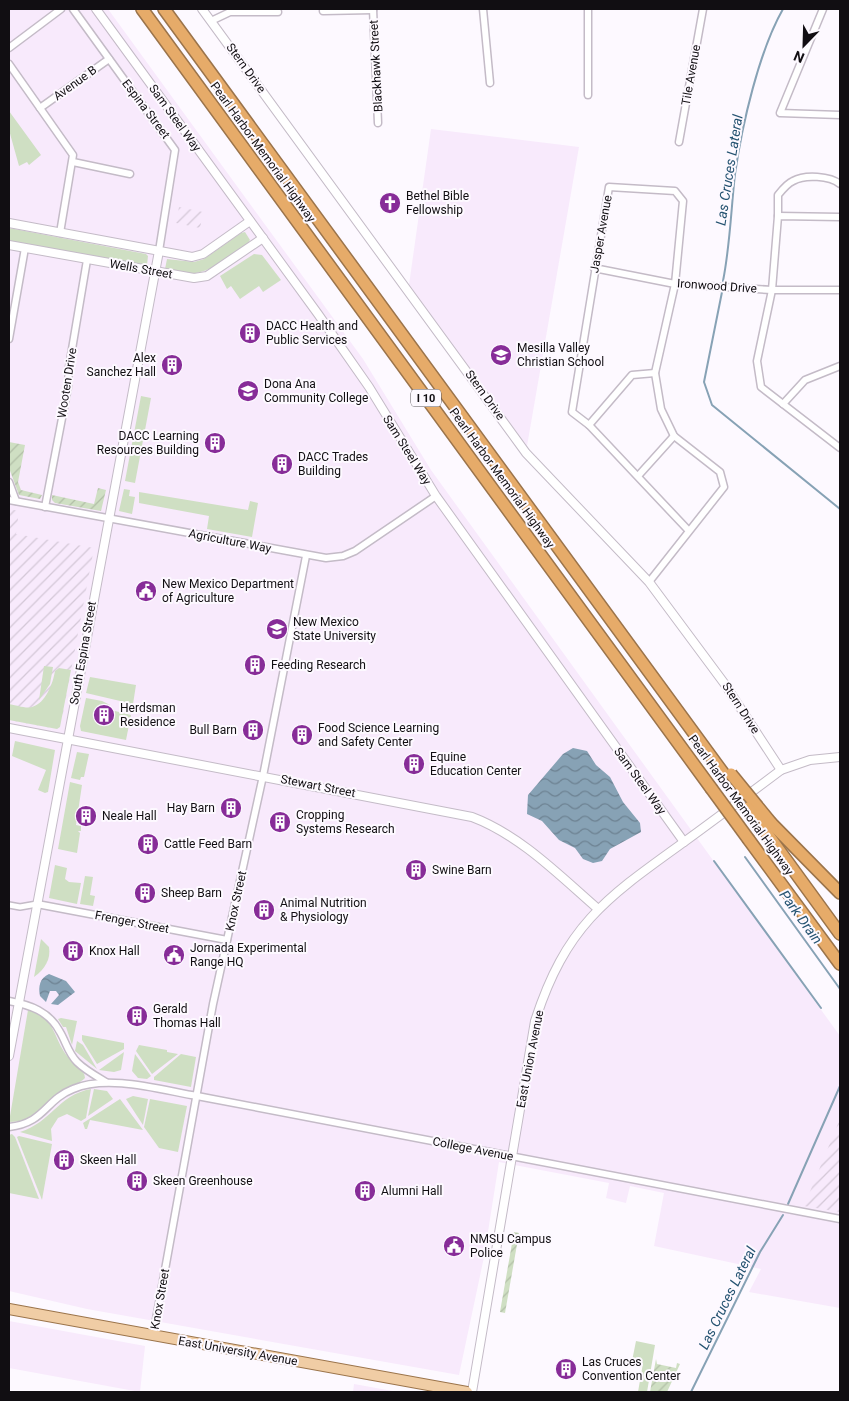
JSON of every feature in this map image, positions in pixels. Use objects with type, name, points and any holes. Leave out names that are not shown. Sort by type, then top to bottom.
[{"type":"highway","name":"Pearl Harbor Memorial Highway","points":[[142,9],[840,964]]},
{"type":"highway","name":"Pearl Harbor Memorial Highway","points":[[164,9],[625,638],[767,826],[840,934]]},
{"type":"highway","points":[[767,826],[840,893]]},
{"type":"highway","points":[[818,934],[840,969]]},
{"type":"main road","name":"East University Avenue","points":[[9,1309],[466,1392]]},
{"type":"street","points":[[9,48],[61,9]]},
{"type":"street","name":"Espina Street","points":[[73,9],[175,150],[159,252]]},
{"type":"street","name":"Sam Steel Way","points":[[96,9],[369,387],[436,496],[684,842]]},
{"type":"street","name":"Stern Drive","points":[[202,9],[526,453],[649,582],[724,683],[782,770]]},
{"type":"street","points":[[323,11],[373,9]]},
{"type":"street","name":"Blackhawk Street","points":[[373,9],[378,123]]},
{"type":"street","points":[[483,9],[490,83]]},
{"type":"street","points":[[588,9],[588,95]]},
{"type":"street","name":"Tile Avenue","points":[[679,142],[703,9]]},
{"type":"street","points":[[823,9],[780,113],[840,115]]},
{"type":"street","points":[[212,21],[230,12],[278,12]]},
{"type":"street","name":"Avenue B","points":[[40,108],[109,58]]},
{"type":"street","points":[[9,64],[71,151],[73,162],[60,233]]},
{"type":"street","points":[[73,162],[130,174]]},
{"type":"street","points":[[840,184],[834,179],[804,178],[792,181],[778,195],[772,290],[758,361],[761,387],[840,448]]},
{"type":"street","name":"Jasper Avenue","points":[[649,582],[724,487],[720,472],[674,436],[661,409],[655,373],[674,284],[683,201],[675,191],[610,187],[594,268],[572,412],[589,425],[689,531]]},
{"type":"street","points":[[778,216],[840,216]]},
{"type":"street","name":"Wells Street","points":[[9,223],[159,252],[198,256],[250,220]]},
{"type":"street","name":"Wells Street","points":[[9,245],[188,278],[203,277],[263,238]]},
{"type":"street","points":[[9,339],[25,248]]},
{"type":"street","name":"South Espina Street","points":[[9,1056],[159,252]]},
{"type":"street","name":"Wooten Drive","points":[[45,507],[68,387],[69,366],[87,260]]},
{"type":"street","name":"Ironwood Drive","points":[[594,268],[674,284],[772,290],[840,290]]},
{"type":"street","points":[[783,404],[805,380],[840,366]]},
{"type":"street","points":[[589,425],[632,375],[655,373]]},
{"type":"street","points":[[638,476],[674,436]]},
{"type":"street","points":[[9,482],[12,500]]},
{"type":"street","name":"Agriculture Way","points":[[12,500],[306,556],[332,558],[349,554],[436,496]]},
{"type":"street","name":"Knox Street","points":[[153,1336],[213,1004],[263,776],[306,556]]},
{"type":"street","name":"Stewart Street","points":[[9,728],[456,812],[479,819],[498,828],[524,847],[598,909]]},
{"type":"street","name":"East Union Avenue","points":[[472,1392],[535,1021],[545,992],[564,953],[598,909],[632,879],[782,770],[810,760],[840,757]]},
{"type":"street","points":[[9,904],[20,907],[37,904]]},
{"type":"street","name":"Frenger Street","points":[[37,904],[227,940]]},
{"type":"street","points":[[9,1001],[31,1006],[43,1012],[55,1023],[67,1049],[77,1062],[106,1082]]},
{"type":"street","points":[[9,1127],[33,1121],[72,1089],[106,1082]]},
{"type":"street","name":"College Avenue","points":[[106,1082],[197,1096],[840,1219]]},
{"type":"shaded area","name":"New Mexico State University","points":[[9,9],[108,9],[363,359],[431,470],[840,1036],[840,1308],[749,1292],[761,1269],[654,1246],[664,1193],[630,1186],[626,1203],[606,1198],[609,1183],[499,1162],[484,1257],[459,1375],[87,1309],[9,1291]]},
{"type":"shaded area","name":"Mesilla Valley Christian School","points":[[431,129],[579,147],[527,446],[409,285]]},
{"type":"shaded area","points":[[179,207],[203,212],[200,228],[176,223]]},
{"type":"shaded area","points":[[9,509],[19,511],[16,534],[94,548],[61,724],[57,729],[9,720]]},
{"type":"shaded area","points":[[840,1119],[840,1212],[804,1206]]},
{"type":"shaded area","points":[[9,1321],[145,1346],[140,1392],[9,1368]]},
{"type":"shaded area","points":[[354,1384],[398,1392],[353,1392]]},
{"type":"green space","points":[[9,111],[41,155],[29,165],[27,162],[19,166],[9,130]]},
{"type":"green space","points":[[9,228],[146,254],[148,256],[147,265],[9,241]]},
{"type":"green space","points":[[245,232],[250,240],[248,243],[210,269],[189,274],[165,269],[167,259],[194,262],[204,259]]},
{"type":"green space","points":[[254,254],[262,255],[281,280],[263,292],[259,286],[240,299],[231,286],[227,289],[220,276]]},
{"type":"green space","points":[[141,396],[151,398],[135,483],[125,481]]},
{"type":"green space","points":[[9,442],[25,445],[18,482],[21,490],[42,495],[40,499],[19,495],[9,468]]},
{"type":"green space","points":[[98,488],[106,490],[101,511],[55,503],[52,500],[52,495],[94,504]]},
{"type":"green space","points":[[124,489],[130,490],[129,496],[135,497],[132,514],[119,511]]},
{"type":"green space","points":[[139,492],[248,510],[250,501],[258,503],[252,537],[207,529],[209,516],[139,503]]},
{"type":"green space","points":[[44,666],[53,667],[50,684],[39,700]]},
{"type":"green space","points":[[59,668],[71,670],[60,727],[57,729],[9,720],[9,704],[27,708],[37,705],[48,692],[55,671]]},
{"type":"green space","points":[[90,677],[136,685],[133,704],[86,693]]},
{"type":"green space","points":[[86,698],[102,701],[110,705],[109,711],[98,709],[96,718],[111,721],[115,711],[131,715],[126,740],[81,731],[80,726]]},
{"type":"green space","points":[[15,741],[55,750],[48,792],[45,793],[38,790],[46,770],[12,756]]},
{"type":"green space","points":[[77,752],[89,754],[84,777],[81,777],[80,780],[71,778]]},
{"type":"green space","points":[[70,782],[82,785],[76,825],[81,826],[81,831],[78,831],[80,833],[77,853],[58,849]]},
{"type":"green space","points":[[55,865],[67,868],[65,879],[69,882],[81,883],[77,904],[49,898]]},
{"type":"green space","points":[[85,876],[93,877],[90,895],[95,896],[93,906],[80,904]]},
{"type":"green space","points":[[41,939],[49,947],[49,956],[44,967],[34,977]]},
{"type":"green space","points":[[28,1010],[44,1018],[53,1029],[63,1050],[70,1060],[83,1072],[85,1078],[54,1096],[33,1116],[9,1122]]},
{"type":"green space","points":[[58,1019],[77,1021],[72,1045],[66,1027],[63,1027]]},
{"type":"green space","points":[[82,1035],[124,1043],[124,1049],[97,1064],[82,1040]]},
{"type":"green space","points":[[77,1041],[83,1045],[97,1069],[75,1051]]},
{"type":"green space","points":[[139,1045],[178,1054],[152,1074],[136,1051]]},
{"type":"green space","points":[[124,1052],[121,1070],[114,1072],[99,1070]]},
{"type":"green space","points":[[135,1054],[151,1076],[147,1079],[138,1078],[132,1071]]},
{"type":"green space","points":[[181,1054],[196,1057],[191,1087],[154,1080],[154,1077]]},
{"type":"green space","points":[[91,1089],[86,1118],[81,1121],[67,1114],[58,1118],[51,1129],[52,1141],[20,1132],[40,1122],[70,1097]]},
{"type":"green space","points":[[94,1089],[107,1091],[113,1099],[88,1116]]},
{"type":"green space","points":[[133,1096],[148,1099],[143,1125],[126,1099]]},
{"type":"green space","points":[[120,1099],[143,1130],[90,1120],[87,1129],[85,1129],[83,1123]]},
{"type":"green space","points":[[150,1099],[187,1106],[178,1152],[159,1148],[144,1127]]},
{"type":"green space","points":[[12,1134],[15,1137],[39,1199],[9,1193],[9,1135]]},
{"type":"green space","points":[[17,1137],[52,1144],[42,1200]]},
{"type":"green space","points":[[514,1232],[519,1233],[505,1313],[500,1312]]},
{"type":"green space","points":[[636,1341],[655,1345],[647,1392],[638,1392],[643,1363],[632,1361]]},
{"type":"green space","points":[[656,1359],[657,1364],[676,1368],[677,1363],[680,1364],[667,1392],[650,1392]]},
{"type":"water","points":[[573,748],[587,751],[596,765],[610,777],[623,802],[640,823],[641,832],[610,849],[602,861],[593,863],[583,859],[575,848],[559,840],[542,821],[527,814],[528,795],[563,754]]},
{"type":"water","points":[[49,974],[66,981],[75,992],[58,1005],[51,1004],[59,995],[56,991],[50,991],[46,1002],[40,996],[40,983]]},
{"type":"waterway","name":"Las Cruces Lateral","points":[[723,281],[729,241],[735,174],[742,133],[759,67],[774,26],[783,9]]},
{"type":"waterway","name":"Las Cruces Lateral","points":[[722,292],[704,382],[712,405],[840,509]]},
{"type":"waterway","name":"Park Drain","points":[[745,857],[840,989]]},
{"type":"waterway","points":[[714,861],[821,1008]]},
{"type":"waterway","name":"Las Cruces Lateral","points":[[788,1204],[840,1086]]},
{"type":"waterway","name":"Las Cruces Lateral","points":[[691,1392],[760,1252],[783,1215]]},
{"type":"place","name":"Bethel Bible Fellowship","points":[[390,203]]},
{"type":"place","name":"DACC Health and Public Services","points":[[250,333]]},
{"type":"place","name":"Mesilla Valley Christian School","points":[[501,355]]},
{"type":"place","name":"Alex Sanchez Hall","points":[[172,365]]},
{"type":"place","name":"Dona Ana Community College","points":[[248,391]]},
{"type":"place","name":"DACC Learning Resources Building","points":[[215,443]]},
{"type":"place","name":"DACC Trades Building","points":[[282,464]]},
{"type":"place","name":"New Mexico Department of Agriculture","points":[[146,591]]},
{"type":"place","name":"New Mexico State University","points":[[277,629]]},
{"type":"place","name":"Feeding Research","points":[[255,665]]},
{"type":"place","name":"Herdsman Residence","points":[[104,715]]},
{"type":"place","name":"Bull Barn","points":[[253,730]]},
{"type":"place","name":"Food Science Learning and Safety Center","points":[[302,735]]},
{"type":"place","name":"Equine Education Center","points":[[414,764]]},
{"type":"place","name":"Hay Barn","points":[[231,808]]},
{"type":"place","name":"Neale Hall","points":[[86,816]]},
{"type":"place","name":"Cropping Systems Research","points":[[280,822]]},
{"type":"place","name":"Cattle Feed Barn","points":[[148,844]]},
{"type":"place","name":"Swine Barn","points":[[416,870]]},
{"type":"place","name":"Sheep Barn","points":[[145,893]]},
{"type":"place","name":"Animal Nutrition & Physiology","points":[[264,910]]},
{"type":"place","name":"Knox Hall","points":[[73,951]]},
{"type":"place","name":"Jornada Experimental Range HQ","points":[[174,955]]},
{"type":"place","name":"Gerald Thomas Hall","points":[[137,1016]]},
{"type":"place","name":"Skeen Hall","points":[[64,1160]]},
{"type":"place","name":"Skeen Greenhouse","points":[[137,1181]]},
{"type":"place","name":"Alumni Hall","points":[[365,1191]]},
{"type":"place","name":"NMSU Campus Police","points":[[454,1246]]},
{"type":"place","name":"Las Cruces Convention Center","points":[[566,1369]]}]
